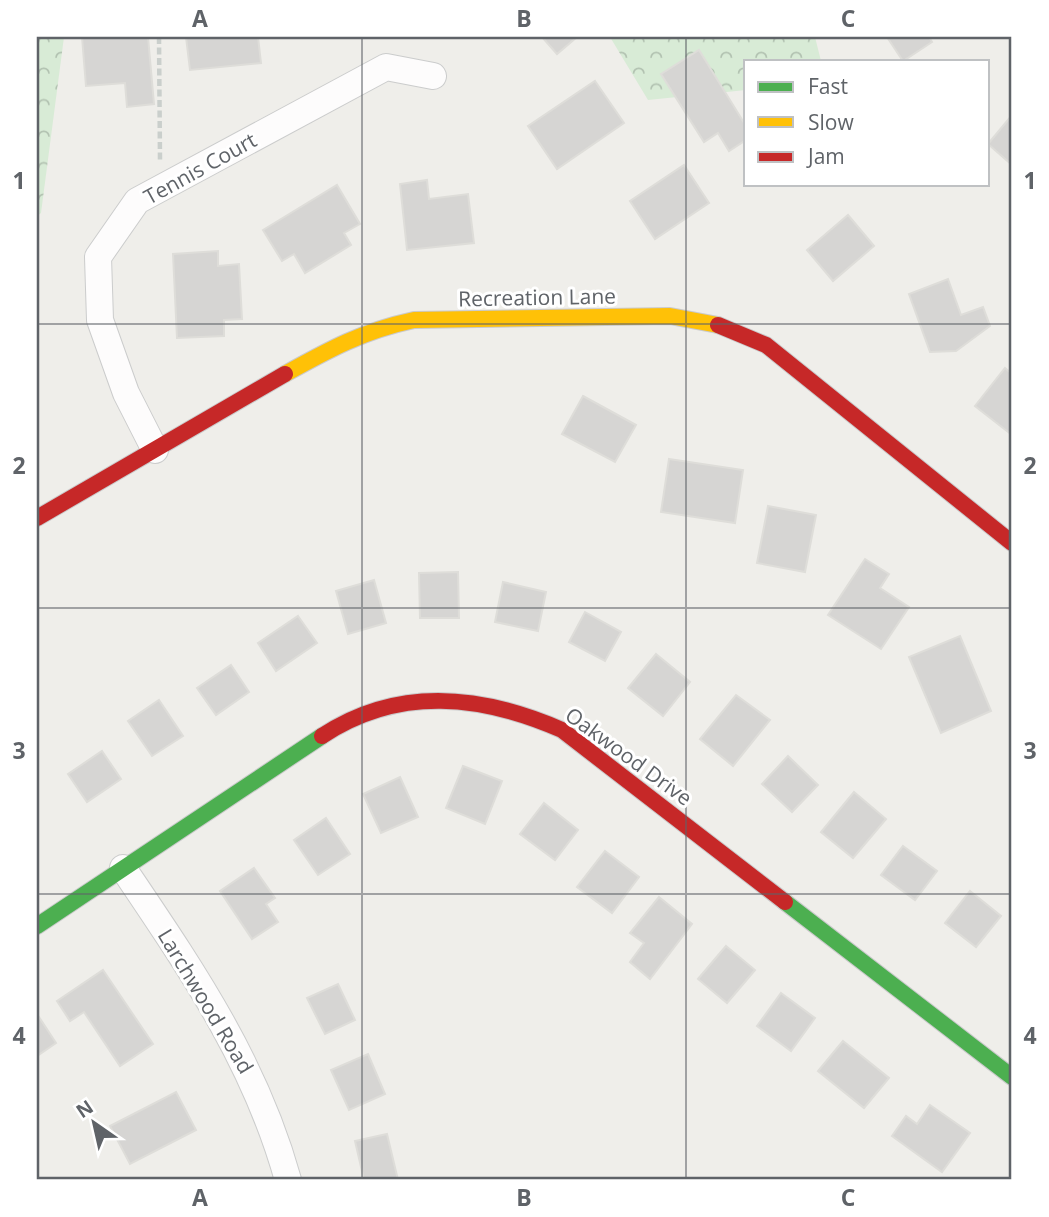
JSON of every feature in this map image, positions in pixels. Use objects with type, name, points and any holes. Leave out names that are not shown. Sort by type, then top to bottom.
[{"type":"street","name":"Tennis Court","points":[[155,450],[126,393],[100,320],[98,257],[137,201],[386,67],[433,76]]},
{"type":"street","name":"Recreation Lane","points":[[37,518],[345,340],[377,328],[414,320],[670,316],[702,319],[734,328],[766,345],[1012,543]]},
{"type":"street","name":"Oakwood Drive","points":[[37,926],[342,723],[379,708],[414,700],[452,698],[490,703],[527,713],[562,730],[1012,1077]]},
{"type":"street","name":"Larchwood Road","points":[[123,868],[222,1019],[252,1076],[276,1138],[288,1180]]},
{"type":"path","points":[[159,37],[159,159],[169,184]]},
{"type":"green space","points":[[37,37],[64,37],[41,213],[37,216]]},
{"type":"green space","points":[[610,37],[815,37],[821,60],[744,60],[744,90],[648,100]]},
{"type":"building","points":[[82,37],[148,37],[154,104],[127,107],[125,83],[86,86]]},
{"type":"building","points":[[186,37],[258,37],[261,63],[190,70]]},
{"type":"building","points":[[542,37],[577,37],[557,54]]},
{"type":"building","points":[[887,37],[929,37],[932,42],[902,60]]},
{"type":"building","points":[[699,50],[744,123],[744,141],[729,151],[718,133],[704,142],[661,74]]},
{"type":"building","points":[[595,81],[624,123],[557,169],[528,126]]},
{"type":"building","points":[[1012,115],[1012,165],[990,146],[990,142]]},
{"type":"building","points":[[684,165],[709,203],[655,239],[630,201]]},
{"type":"building","points":[[427,180],[429,199],[468,194],[474,243],[407,250],[400,184]]},
{"type":"building","points":[[337,185],[360,224],[344,233],[351,245],[305,273],[294,254],[282,261],[263,230]]},
{"type":"building","points":[[848,215],[874,246],[833,281],[807,250]]},
{"type":"building","points":[[218,251],[218,266],[239,264],[242,319],[224,320],[224,336],[177,338],[173,254]]},
{"type":"building","points":[[948,279],[961,315],[983,307],[990,326],[956,351],[930,352],[909,294]]},
{"type":"building","points":[[1005,368],[1012,374],[1012,435],[975,406]]},
{"type":"building","points":[[583,396],[636,425],[615,462],[562,434]]},
{"type":"building","points":[[669,459],[743,470],[735,523],[661,512]]},
{"type":"building","points":[[768,506],[816,515],[805,572],[757,563]]},
{"type":"building","points":[[865,559],[889,574],[880,588],[909,607],[881,649],[828,615]]},
{"type":"building","points":[[458,572],[459,618],[420,618],[419,573]]},
{"type":"building","points":[[374,580],[386,623],[348,634],[336,591]]},
{"type":"building","points":[[503,582],[546,592],[538,631],[495,622]]},
{"type":"building","points":[[585,612],[621,632],[605,661],[569,642]]},
{"type":"building","points":[[298,616],[317,643],[276,671],[258,643]]},
{"type":"building","points":[[960,636],[991,711],[941,733],[909,657]]},
{"type":"building","points":[[656,654],[690,682],[663,716],[628,688]]},
{"type":"building","points":[[231,665],[249,692],[216,715],[197,688]]},
{"type":"building","points":[[736,695],[770,720],[733,766],[700,739]]},
{"type":"building","points":[[159,700],[183,736],[152,756],[128,721]]},
{"type":"building","points":[[102,751],[121,779],[87,802],[68,774]]},
{"type":"building","points":[[788,756],[818,785],[792,812],[762,784]]},
{"type":"building","points":[[463,766],[502,781],[485,824],[446,808]]},
{"type":"building","points":[[400,777],[418,817],[381,833],[363,794]]},
{"type":"building","points":[[854,792],[886,819],[853,858],[821,832]]},
{"type":"building","points":[[544,803],[578,830],[555,860],[520,834]]},
{"type":"building","points":[[326,818],[350,854],[318,875],[294,840]]},
{"type":"building","points":[[903,846],[937,871],[915,900],[881,875]]},
{"type":"building","points":[[605,851],[639,877],[612,913],[577,887]]},
{"type":"building","points":[[254,868],[275,898],[266,904],[278,922],[252,939],[220,891]]},
{"type":"building","points":[[970,891],[1001,916],[976,947],[945,923]]},
{"type":"building","points":[[659,897],[692,924],[650,979],[630,962],[644,943],[630,933]]},
{"type":"building","points":[[726,946],[755,970],[727,1003],[698,979]]},
{"type":"building","points":[[103,970],[153,1044],[120,1066],[84,1012],[70,1021],[57,1001]]},
{"type":"building","points":[[338,984],[355,1020],[325,1034],[307,998]]},
{"type":"building","points":[[781,993],[815,1018],[791,1051],[757,1026]]},
{"type":"building","points":[[37,1014],[56,1043],[37,1056]]},
{"type":"building","points":[[843,1041],[889,1078],[864,1108],[818,1071]]},
{"type":"building","points":[[368,1054],[385,1094],[349,1110],[331,1070]]},
{"type":"building","points":[[176,1092],[196,1130],[130,1164],[110,1126]]},
{"type":"building","points":[[930,1105],[970,1133],[942,1172],[892,1136],[906,1116],[917,1124]]},
{"type":"building","points":[[387,1134],[398,1180],[364,1180],[355,1141]]},
{"type":"traffic: fast","points":[[37,926],[322,736]]},
{"type":"traffic: fast","points":[[785,902],[1012,1077]]},
{"type":"traffic: slow","points":[[285,374],[347,342],[414,320],[670,316],[718,325]]},
{"type":"traffic: jam","points":[[718,325],[766,345],[1012,543]]},
{"type":"traffic: jam","points":[[37,518],[285,374]]},
{"type":"traffic: jam","points":[[322,736],[351,720],[411,702],[471,703],[532,718],[562,730],[785,902]]}]
